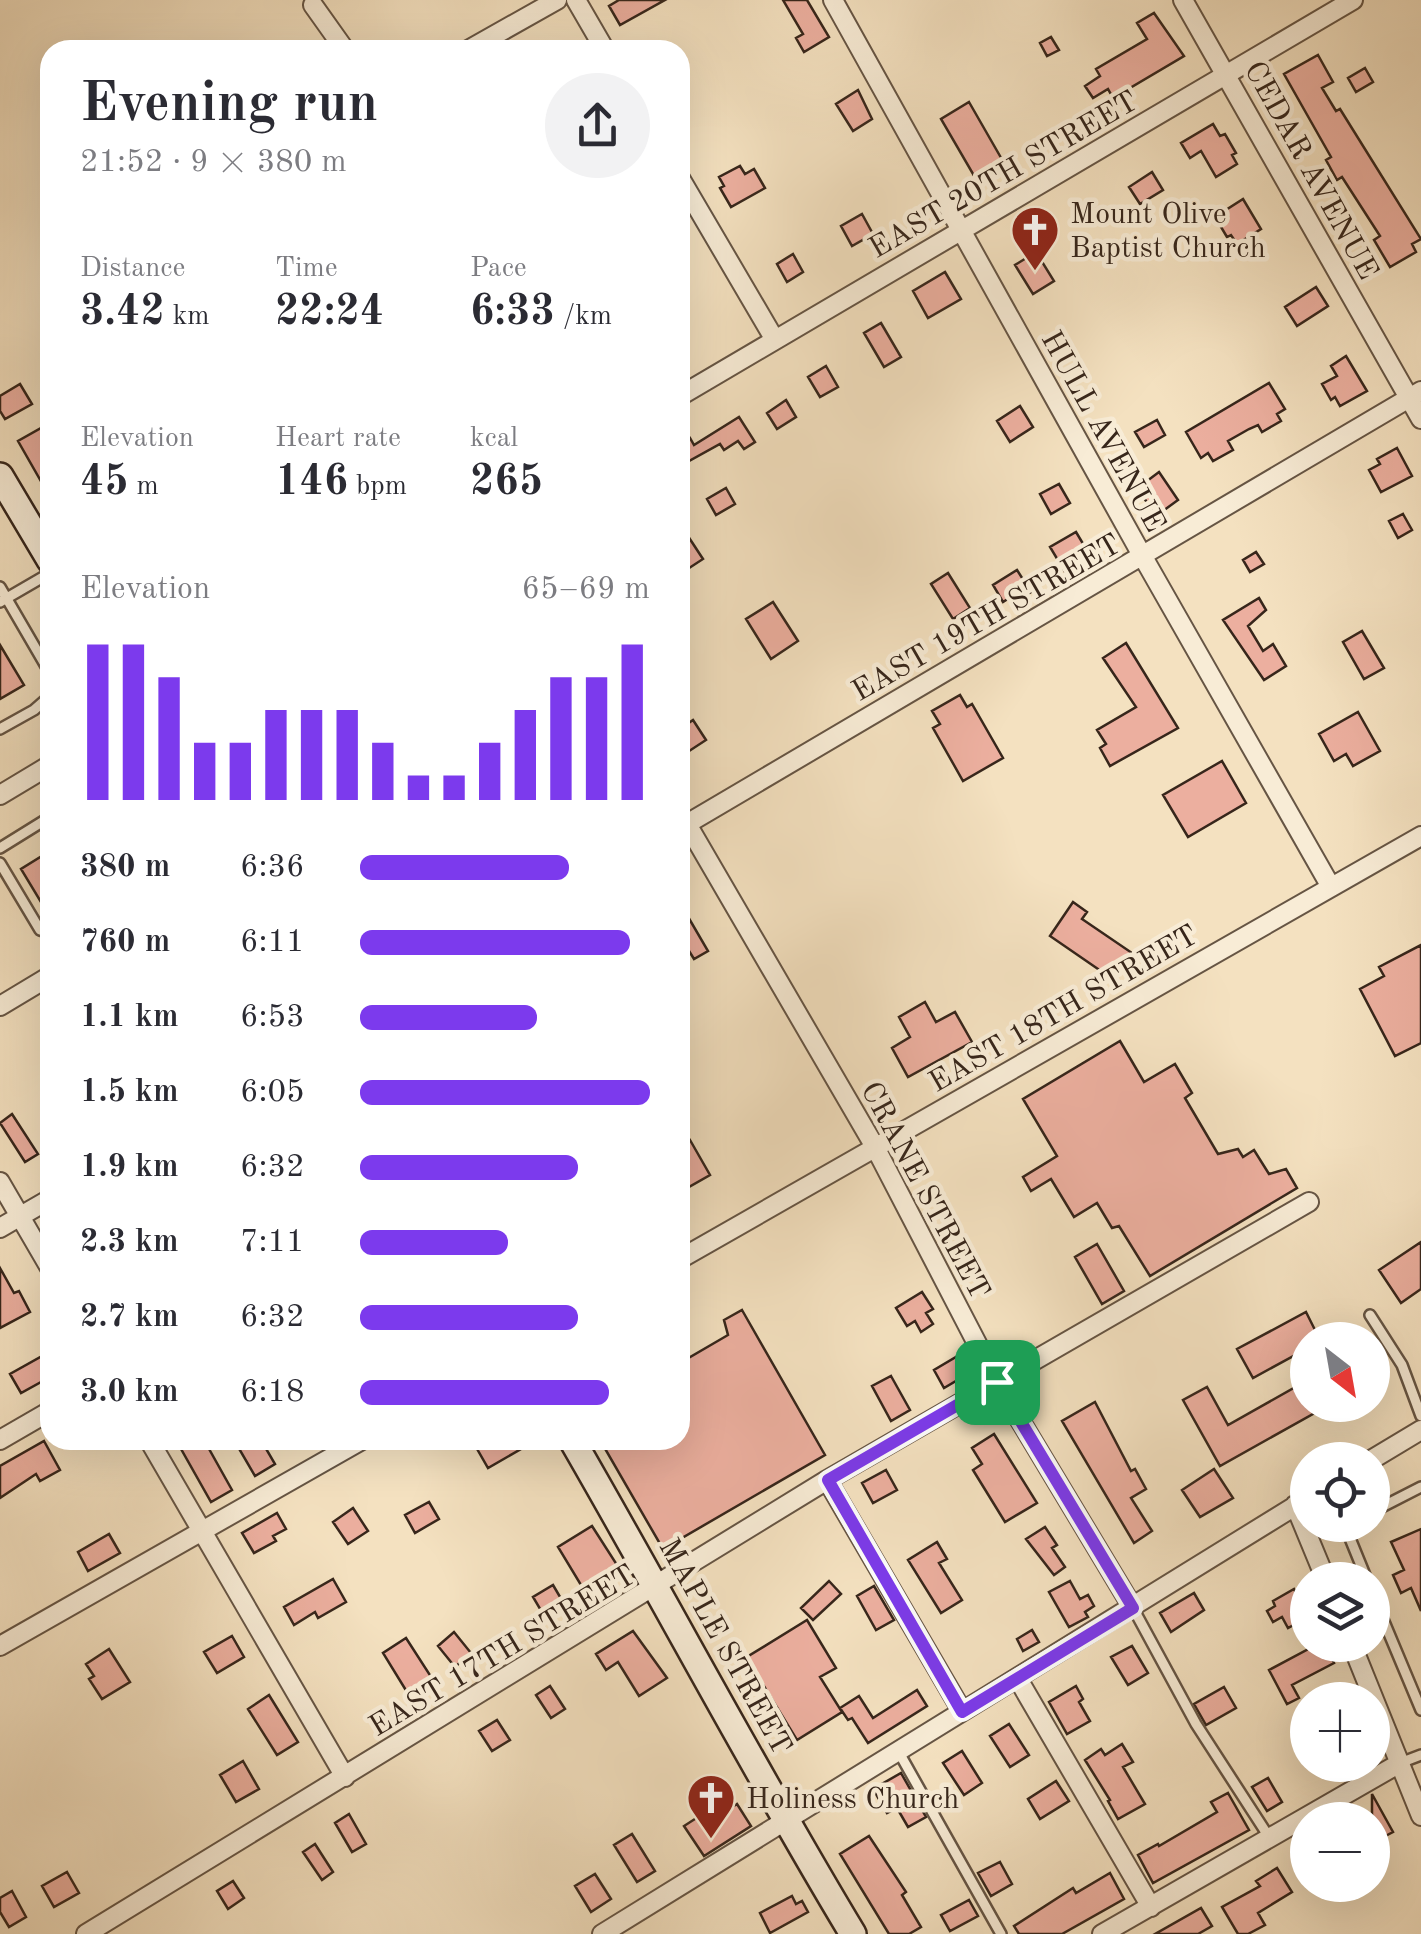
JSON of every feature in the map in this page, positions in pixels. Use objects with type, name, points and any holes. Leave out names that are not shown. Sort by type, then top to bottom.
[{"type":"main road","points":[[0,476],[40,543]]},
{"type":"main road","name":"MAPLE STREET","points":[[578,1450],[786,1821],[854,1934]]},
{"type":"street","points":[[486,40],[557,0]]},
{"type":"street","points":[[576,0],[599,40]]},
{"type":"street","name":"HULL AVENUE","points":[[833,0],[1331,887]]},
{"type":"street","name":"CEDAR AVENUE","points":[[1183,0],[1415,394],[1421,419]]},
{"type":"street","name":"EAST 20TH STREET","points":[[690,390],[1353,0]]},
{"type":"street","points":[[313,6],[338,40]]},
{"type":"street","points":[[690,195],[775,340]]},
{"type":"street","name":"EAST 19TH STREET","points":[[690,822],[1415,394]]},
{"type":"street","points":[[0,795],[40,771]]},
{"type":"street","name":"CRANE STREET","points":[[690,836],[875,1147],[997,1382],[1133,1608]]},
{"type":"street","name":"EAST 18TH STREET","points":[[690,1252],[1421,836]]},
{"type":"street","points":[[0,1006],[40,982]]},
{"type":"street","points":[[0,1182],[40,1251]]},
{"type":"street","name":"EAST 17TH STREET","points":[[86,1934],[828,1480],[1309,1202]]},
{"type":"street","points":[[0,1228],[40,1204]]},
{"type":"street","points":[[0,1440],[40,1417]]},
{"type":"street","points":[[1390,1449],[1421,1430]]},
{"type":"street","points":[[155,1450],[345,1778]]},
{"type":"street","points":[[0,1646],[344,1450]]},
{"type":"street","points":[[828,1480],[962,1712]]},
{"type":"street","points":[[602,1934],[1290,1508]]},
{"type":"street","points":[[1359,1662],[1421,1816]]},
{"type":"street","points":[[1018,1679],[1151,1907]]},
{"type":"street","points":[[1102,1934],[1400,1763]]},
{"type":"lane","points":[[3,600],[40,579]]},
{"type":"lane","points":[[0,587],[3,600],[40,657]]},
{"type":"lane","points":[[0,729],[40,705]]},
{"type":"lane","points":[[0,848],[40,824]]},
{"type":"lane","points":[[0,863],[40,930]]},
{"type":"lane","points":[[1370,1315],[1402,1365],[1421,1416]]},
{"type":"lane","points":[[1390,1503],[1421,1487]]},
{"type":"lane","name":"CRANE STREET","points":[[1133,1608],[1196,1724],[1270,1839]]},
{"type":"lane","points":[[1390,1636],[1421,1710]]},
{"type":"lane","points":[[898,1749],[1001,1934]]},
{"type":"lane","points":[[1400,1763],[1421,1755]]},
{"type":"building","points":[[619,0],[665,0],[620,25],[609,6]]},
{"type":"building","points":[[783,0],[807,0],[829,37],[804,52],[796,38],[803,34]]},
{"type":"building","points":[[1154,13],[1184,56],[1113,98],[1108,89],[1093,98],[1085,86],[1100,76],[1096,69],[1147,39],[1137,23]]},
{"type":"building","points":[[1051,37],[1059,50],[1047,56],[1040,43]]},
{"type":"building","points":[[1318,55],[1333,82],[1322,88],[1336,111],[1340,109],[1421,239],[1412,244],[1416,252],[1390,267],[1374,240],[1380,236],[1342,177],[1337,180],[1326,160],[1331,157],[1284,74]]},
{"type":"building","points":[[1365,68],[1373,82],[1356,92],[1348,78]]},
{"type":"building","points":[[858,90],[872,119],[853,131],[836,104]]},
{"type":"building","points":[[969,102],[1008,170],[980,186],[941,119]]},
{"type":"building","points":[[1213,124],[1220,136],[1225,134],[1236,153],[1232,155],[1237,164],[1216,177],[1201,151],[1190,158],[1181,143]]},
{"type":"building","points":[[740,166],[745,174],[754,169],[765,188],[731,207],[720,188],[724,186],[719,177]]},
{"type":"building","points":[[1152,172],[1163,190],[1140,204],[1129,187]]},
{"type":"building","points":[[1243,199],[1261,229],[1237,244],[1231,235],[1227,237],[1215,217]]},
{"type":"building","points":[[862,214],[873,234],[852,246],[841,226]]},
{"type":"building","name":"Mount Olive Baptist Church","points":[[1036,252],[1054,281],[1033,294],[1015,265]]},
{"type":"building","points":[[793,254],[803,272],[787,282],[777,264]]},
{"type":"building","points":[[945,272],[961,299],[928,318],[913,291]]},
{"type":"building","points":[[1316,287],[1328,306],[1297,326],[1285,307]]},
{"type":"building","points":[[881,323],[901,357],[884,367],[864,333]]},
{"type":"building","points":[[1346,356],[1367,391],[1340,406],[1335,397],[1331,400],[1322,384],[1337,376],[1331,366]]},
{"type":"building","points":[[826,366],[838,387],[820,397],[808,377]]},
{"type":"building","points":[[1269,383],[1285,409],[1277,414],[1281,421],[1262,432],[1258,425],[1228,441],[1233,450],[1213,461],[1208,453],[1201,458],[1186,432]]},
{"type":"building","points":[[20,384],[32,404],[5,419],[0,411],[0,396]]},
{"type":"building","points":[[786,400],[796,417],[777,429],[767,413]]},
{"type":"building","points":[[1020,406],[1033,427],[1010,442],[997,421]]},
{"type":"building","points":[[739,417],[755,442],[744,449],[738,441],[724,450],[720,444],[690,460],[690,438],[694,445]]},
{"type":"building","points":[[1157,420],[1165,435],[1144,447],[1135,432]]},
{"type":"building","points":[[40,429],[40,480],[18,441]]},
{"type":"building","points":[[1397,448],[1412,476],[1381,492],[1369,470],[1380,464],[1377,459]]},
{"type":"building","points":[[1159,472],[1178,500],[1156,516],[1144,498],[1150,494],[1143,484]]},
{"type":"building","points":[[1059,484],[1070,503],[1051,514],[1040,494]]},
{"type":"building","points":[[726,488],[735,504],[716,515],[707,499]]},
{"type":"building","points":[[1403,514],[1412,530],[1398,538],[1389,521]]},
{"type":"building","points":[[1076,532],[1091,557],[1065,572],[1050,547]]},
{"type":"building","points":[[690,539],[703,559],[690,567]]},
{"type":"building","points":[[1256,552],[1264,564],[1250,572],[1243,560]]},
{"type":"building","points":[[1017,570],[1031,592],[1003,602],[993,585]]},
{"type":"building","points":[[948,573],[970,608],[953,619],[931,584]]},
{"type":"building","points":[[1259,598],[1266,610],[1248,626],[1263,651],[1273,644],[1286,666],[1264,680],[1223,620]]},
{"type":"building","points":[[773,602],[798,641],[771,659],[746,619]]},
{"type":"building","points":[[1362,631],[1384,668],[1364,679],[1343,642]]},
{"type":"building","points":[[1126,643],[1178,728],[1110,766],[1100,748],[1106,744],[1097,730],[1136,707],[1103,658]]},
{"type":"building","points":[[0,645],[24,685],[0,699]]},
{"type":"building","points":[[960,695],[967,707],[972,704],[1003,758],[963,781],[933,728],[940,724],[932,711]]},
{"type":"building","points":[[1358,712],[1380,751],[1353,766],[1346,754],[1334,761],[1319,734]]},
{"type":"building","points":[[693,720],[706,740],[690,750]]},
{"type":"building","points":[[1222,761],[1246,803],[1188,837],[1163,795]]},
{"type":"building","points":[[40,857],[40,900],[21,869]]},
{"type":"building","points":[[1073,902],[1087,912],[1082,919],[1132,953],[1114,980],[1050,936]]},
{"type":"building","points":[[690,920],[708,951],[694,959],[690,952]]},
{"type":"building","points":[[1421,945],[1421,1043],[1395,1056],[1360,989],[1384,976],[1379,967]]},
{"type":"building","points":[[925,1002],[936,1022],[955,1012],[972,1042],[908,1077],[892,1048],[910,1037],[899,1017]]},
{"type":"building","points":[[1120,1041],[1144,1082],[1175,1064],[1192,1093],[1185,1098],[1218,1154],[1238,1149],[1243,1157],[1254,1150],[1269,1174],[1286,1169],[1297,1188],[1150,1276],[1119,1226],[1112,1228],[1097,1203],[1074,1217],[1051,1179],[1031,1191],[1023,1177],[1057,1156],[1023,1099]]},
{"type":"building","points":[[12,1114],[38,1154],[25,1162],[0,1123]]},
{"type":"building","points":[[690,1140],[710,1175],[690,1186]]},
{"type":"building","points":[[1421,1242],[1421,1289],[1401,1303],[1379,1270]]},
{"type":"building","points":[[1097,1244],[1124,1291],[1102,1304],[1075,1257]]},
{"type":"building","points":[[0,1268],[30,1312],[0,1328]]},
{"type":"building","points":[[922,1292],[933,1309],[926,1313],[933,1324],[921,1332],[915,1321],[907,1326],[896,1308]]},
{"type":"building","points":[[742,1310],[825,1455],[663,1549],[606,1450],[690,1450],[690,1357],[728,1335],[724,1320]]},
{"type":"building","points":[[1306,1312],[1311,1322],[1290,1322],[1290,1358],[1253,1378],[1237,1349]]},
{"type":"building","points":[[961,1354],[971,1372],[944,1388],[934,1370]]},
{"type":"building","points":[[40,1357],[40,1383],[21,1393],[10,1374]]},
{"type":"building","points":[[891,1376],[910,1410],[891,1421],[872,1386]]},
{"type":"building","points":[[1207,1387],[1228,1425],[1290,1390],[1290,1422],[1299,1422],[1220,1466],[1183,1400]]},
{"type":"building","points":[[1095,1402],[1131,1471],[1135,1469],[1146,1489],[1131,1498],[1152,1531],[1134,1543],[1062,1421]]},
{"type":"building","points":[[994,1434],[1037,1503],[1005,1522],[973,1470],[982,1464],[972,1448]]},
{"type":"building","points":[[40,1443],[40,1450],[49,1450],[60,1470],[40,1481],[36,1474],[0,1498],[0,1466]]},
{"type":"building","points":[[182,1450],[210,1450],[232,1490],[211,1502]]},
{"type":"building","points":[[240,1450],[267,1450],[275,1464],[255,1476]]},
{"type":"building","points":[[478,1450],[519,1450],[488,1468]]},
{"type":"building","points":[[1214,1469],[1233,1498],[1200,1517],[1182,1490]]},
{"type":"building","points":[[886,1470],[897,1490],[873,1503],[862,1483]]},
{"type":"building","points":[[429,1502],[439,1519],[415,1533],[405,1515]]},
{"type":"building","points":[[353,1508],[368,1531],[348,1544],[333,1522]]},
{"type":"building","points":[[277,1513],[286,1529],[273,1536],[276,1541],[254,1553],[242,1533]]},
{"type":"building","points":[[592,1526],[619,1568],[584,1590],[558,1547]]},
{"type":"building","points":[[1045,1527],[1057,1545],[1052,1548],[1065,1567],[1054,1575],[1026,1539]]},
{"type":"building","points":[[1421,1529],[1421,1611],[1411,1588],[1401,1593],[1393,1575],[1404,1570],[1391,1542]]},
{"type":"building","points":[[109,1534],[120,1553],[88,1571],[78,1552]]},
{"type":"building","points":[[937,1542],[947,1559],[939,1563],[962,1600],[941,1613],[908,1560]]},
{"type":"building","points":[[333,1579],[346,1602],[318,1618],[315,1612],[294,1625],[284,1607]]},
{"type":"building","points":[[829,1581],[841,1594],[813,1620],[801,1608]]},
{"type":"building","points":[[1070,1581],[1080,1599],[1088,1595],[1094,1606],[1085,1612],[1088,1617],[1069,1627],[1049,1592]]},
{"type":"building","points":[[553,1585],[566,1607],[546,1619],[533,1597]]},
{"type":"building","points":[[874,1586],[894,1620],[876,1630],[857,1596]]},
{"type":"building","points":[[1290,1591],[1290,1627],[1282,1617],[1273,1622],[1267,1611],[1275,1606],[1273,1601]]},
{"type":"building","points":[[1194,1593],[1204,1610],[1171,1632],[1160,1613]]},
{"type":"building","points":[[807,1620],[836,1668],[820,1677],[842,1712],[797,1740],[756,1673],[752,1676],[742,1660]]},
{"type":"building","points":[[1032,1630],[1039,1642],[1023,1651],[1017,1639]]},
{"type":"building","points":[[633,1631],[667,1678],[639,1696],[618,1662],[606,1670],[596,1654]]},
{"type":"building","points":[[454,1632],[471,1653],[455,1667],[438,1646]]},
{"type":"building","points":[[232,1636],[244,1657],[217,1673],[204,1652]]},
{"type":"building","points":[[406,1638],[437,1686],[424,1694],[419,1685],[407,1692],[383,1653]]},
{"type":"building","points":[[1132,1646],[1148,1673],[1128,1685],[1111,1657]]},
{"type":"building","points":[[109,1649],[130,1682],[102,1699],[89,1679],[94,1676],[86,1664]]},
{"type":"building","points":[[1290,1659],[1290,1662],[1334,1663],[1298,1682],[1290,1682],[1287,1704],[1269,1670]]},
{"type":"building","points":[[550,1686],[565,1709],[551,1718],[536,1695]]},
{"type":"building","points":[[1076,1686],[1083,1699],[1079,1702],[1090,1721],[1067,1734],[1049,1702]]},
{"type":"building","points":[[1224,1687],[1236,1708],[1206,1725],[1194,1704]]},
{"type":"building","points":[[917,1690],[927,1706],[868,1743],[852,1718],[848,1720],[840,1708],[859,1696],[873,1718]]},
{"type":"building","points":[[269,1695],[298,1742],[277,1755],[248,1709]]},
{"type":"building","points":[[497,1720],[510,1740],[492,1751],[479,1731]]},
{"type":"building","points":[[1009,1724],[1029,1755],[1010,1767],[990,1736]]},
{"type":"building","points":[[1122,1744],[1133,1762],[1123,1767],[1145,1804],[1118,1819],[1085,1760],[1101,1749],[1105,1755]]},
{"type":"building","points":[[962,1751],[982,1783],[964,1795],[943,1763]]},
{"type":"building","points":[[243,1761],[259,1789],[236,1802],[220,1775]]},
{"type":"building","points":[[901,1773],[926,1817],[908,1827],[897,1808],[887,1813],[873,1789]]},
{"type":"building","points":[[1268,1778],[1282,1802],[1267,1811],[1252,1787]]},
{"type":"building","points":[[1056,1781],[1069,1801],[1040,1819],[1028,1799]]},
{"type":"building","points":[[1228,1793],[1249,1830],[1153,1883],[1138,1855],[1217,1812],[1211,1802]]},
{"type":"building","name":"Holiness Church","points":[[737,1804],[751,1826],[704,1856],[684,1826],[712,1808],[718,1816]]},
{"type":"building","points":[[349,1814],[366,1844],[352,1852],[335,1823]]},
{"type":"building","points":[[632,1834],[655,1871],[637,1882],[614,1845]]},
{"type":"building","points":[[869,1836],[906,1892],[902,1895],[921,1927],[909,1934],[889,1934],[840,1854]]},
{"type":"building","points":[[315,1844],[333,1872],[322,1880],[303,1852]]},
{"type":"building","points":[[1000,1862],[1012,1884],[991,1896],[978,1873]]},
{"type":"building","points":[[1277,1868],[1290,1893],[1258,1913],[1265,1925],[1248,1934],[1238,1934],[1222,1907],[1260,1886],[1256,1881]]},
{"type":"building","points":[[67,1872],[79,1893],[54,1907],[42,1886]]},
{"type":"building","points":[[1110,1873],[1124,1899],[1062,1934],[1019,1934],[1014,1926],[1073,1888],[1076,1893]]},
{"type":"building","points":[[595,1874],[611,1899],[591,1912],[575,1886]]},
{"type":"building","points":[[233,1881],[244,1898],[228,1909],[217,1891]]},
{"type":"building","points":[[12,1891],[26,1917],[9,1927],[0,1912],[0,1898]]},
{"type":"building","points":[[792,1896],[796,1904],[802,1901],[808,1912],[770,1933],[760,1913]]},
{"type":"building","points":[[969,1900],[978,1916],[950,1931],[941,1915]]},
{"type":"building","points":[[1201,1908],[1212,1926],[1198,1934],[1155,1934]]},
{"type":"place","name":"Mount Olive Baptist Church","points":[[1035,272]]},
{"type":"place","name":"Holiness Church","points":[[711,1840]]},
{"type":"route","points":[[997,1382],[1133,1608],[962,1712],[828,1480],[997,1382]]}]
